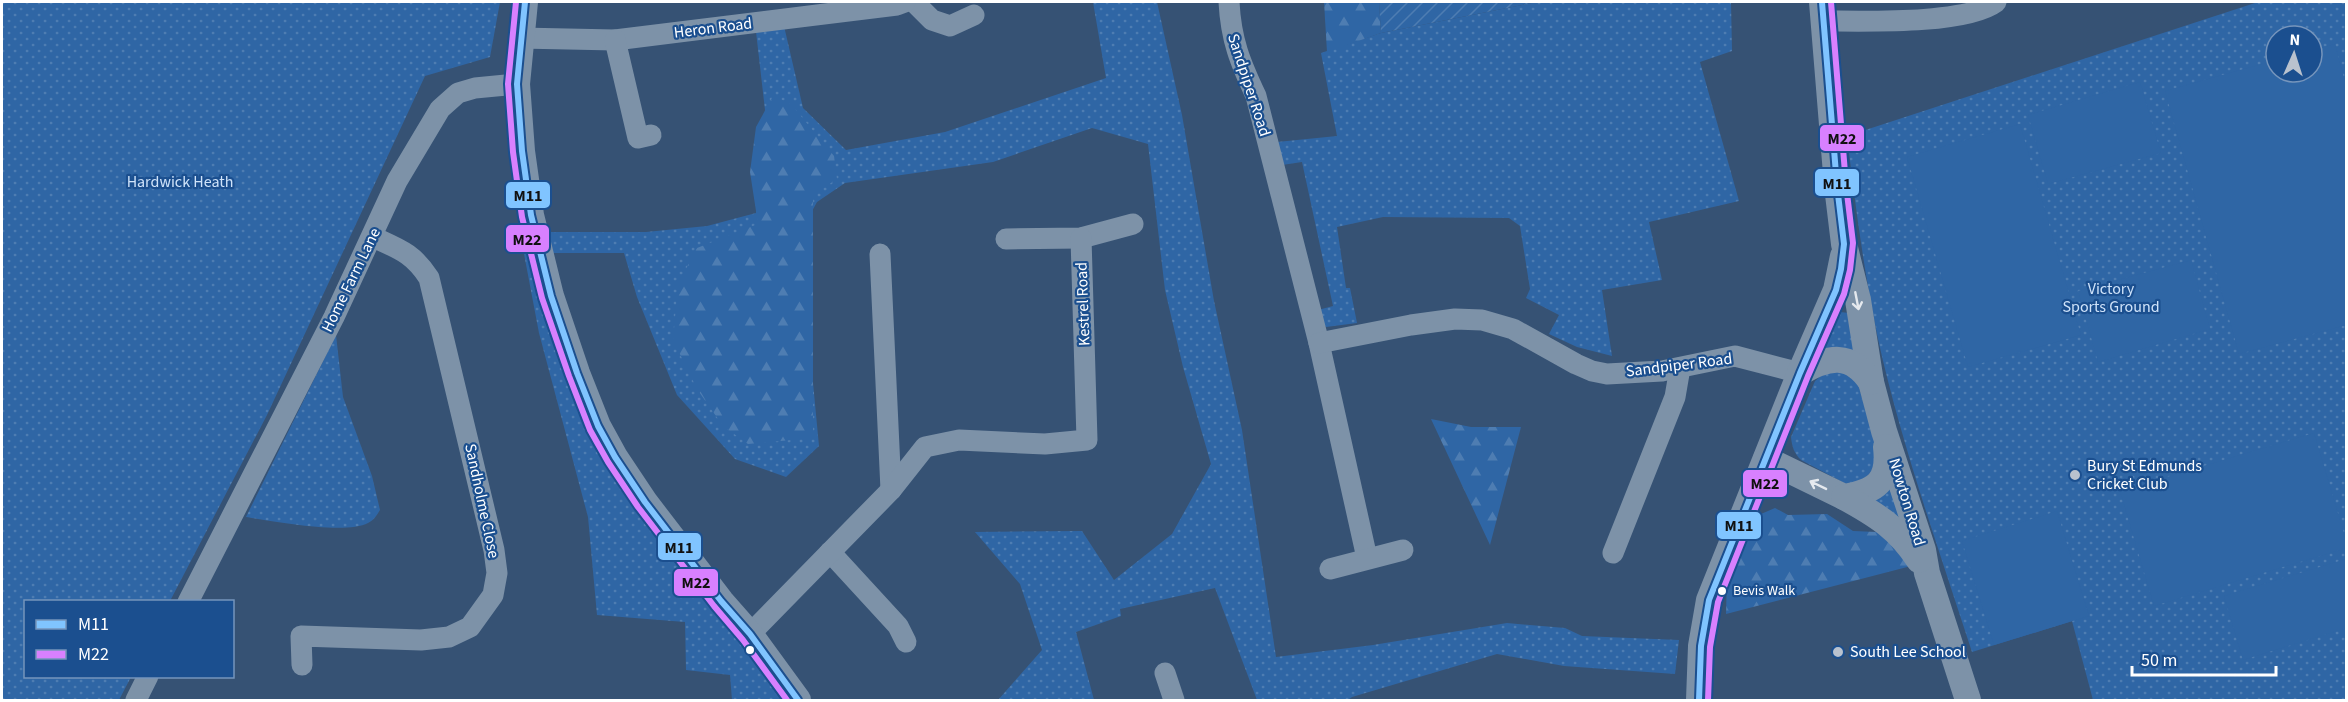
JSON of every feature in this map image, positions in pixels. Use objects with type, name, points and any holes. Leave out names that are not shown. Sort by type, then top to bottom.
[{"type":"street","points":[[525,2],[517,84],[522,151],[531,215],[550,296],[598,426],[615,457],[645,502],[750,634],[798,700]]},
{"type":"street","name":"Heron Road","points":[[520,38],[615,40],[897,5],[905,2]]},
{"type":"street","points":[[914,2],[932,20],[950,26],[974,15]]},
{"type":"street","name":"Sandpiper Road","points":[[1229,2],[1231,35],[1242,68],[1256,96],[1319,343],[1367,558]]},
{"type":"street","points":[[1822,11],[1938,17],[1969,12],[1996,2]]},
{"type":"street","name":"Nowton Road","points":[[1822,11],[1844,244],[1858,300],[1871,382],[1884,431],[1923,550],[1927,573],[1968,700]]},
{"type":"street","points":[[615,40],[638,138],[651,135]]},
{"type":"street","name":"Home Farm Lane","points":[[189,600],[373,237],[398,181],[440,109],[458,93],[475,88],[517,84]]},
{"type":"street","points":[[1006,239],[1081,238],[1133,224]]},
{"type":"street","name":"Sandholme Close","points":[[302,665],[301,636],[421,640],[449,637],[470,627],[481,614],[493,595],[497,573],[492,539],[429,278],[418,261],[402,250],[373,237]]},
{"type":"street","name":"Kestrel Road","points":[[750,634],[891,490],[925,447],[958,440],[1045,444],[1087,440],[1081,238]]},
{"type":"street","points":[[1699,700],[1701,646],[1709,600],[1800,373],[1836,290],[1844,244]]},
{"type":"street","points":[[880,254],[891,490]]},
{"type":"street","name":"Sandpiper Road","points":[[1319,343],[1411,325],[1455,319],[1482,320],[1513,329],[1593,371],[1607,374],[1680,368],[1735,356],[1800,373]]},
{"type":"street","points":[[1800,373],[1828,359],[1862,369],[1871,382]]},
{"type":"street","points":[[1613,553],[1675,397],[1680,368]]},
{"type":"street","name":"Nowton Road","points":[[1844,497],[1871,490],[1880,483],[1888,462],[1884,431]]},
{"type":"street","name":"Nowton Road","points":[[1766,459],[1880,517],[1900,534],[1927,573]]},
{"type":"street","points":[[1330,569],[1403,550]]},
{"type":"street","points":[[830,552],[898,626],[906,642]]},
{"type":"street","points":[[1165,673],[1174,700]]},
{"type":"street","points":[[136,700],[147,678]]},
{"type":"green space","name":"Hardwick Heath","points":[[2,2],[500,2],[490,57],[425,76],[267,415],[171,600],[24,600],[24,678],[130,678],[119,700],[2,700]]},
{"type":"green space","points":[[1093,2],[1157,2],[1182,115],[1214,301],[1242,430],[1276,657],[1373,645],[1507,623],[1565,628],[1582,636],[1679,640],[1675,674],[1564,666],[1497,654],[1348,700],[1257,700],[1215,588],[1120,609],[1121,616],[1076,632],[1094,700],[998,700],[1042,650],[1020,584],[975,532],[1082,531],[1114,580],[1172,534],[1211,464],[1183,367],[1165,290],[1148,144],[1092,128],[993,162],[845,183],[817,202],[799,235],[819,446],[786,477],[735,459],[677,395],[637,297],[624,253],[553,253],[549,233],[535,232],[646,232],[707,226],[756,213],[765,110],[755,23],[784,26],[803,108],[846,150],[945,132],[1106,78]]},
{"type":"green space","points":[[1324,2],[1379,2],[1381,33],[1327,52]]},
{"type":"green space","points":[[1379,2],[1537,2],[1381,33]]},
{"type":"green space","points":[[1537,2],[1731,2],[1732,51],[1700,62],[1739,201],[1649,222],[1662,280],[1602,290],[1612,356],[1577,347],[1549,334],[1559,315],[1526,298],[1530,289],[1520,226],[1509,218],[1383,217],[1337,227],[1346,288],[1350,288],[1357,323],[1326,327],[1322,323],[1318,310],[1333,306],[1302,162],[1282,165],[1277,142],[1337,136],[1321,53],[1381,33]]},
{"type":"green space","name":"Victory Sports Ground","points":[[2258,2],[2346,2],[2346,700],[2093,700],[2072,621],[1972,652],[1921,496],[1887,378],[1864,263],[1847,136]]},
{"type":"green space","points":[[2335,44],[2346,86],[2346,325],[2239,354],[2165,91],[2264,63],[2264,84],[2324,84],[2324,47]]},
{"type":"green space","points":[[2140,82],[2161,153],[2048,184],[2028,115]]},
{"type":"green space","points":[[773,96],[791,104],[834,156],[837,179],[813,195],[813,438],[748,444],[723,426],[697,389],[673,340],[678,284],[697,248],[758,224],[750,172],[756,127]]},
{"type":"green space","points":[[2020,124],[2081,335],[1968,367],[1907,157]]},
{"type":"green space","points":[[521,238],[534,263],[575,402],[697,583],[781,700],[732,700],[730,675],[686,670],[685,622],[597,615],[588,517],[539,333]]},
{"type":"green space","points":[[2191,260],[2210,329],[2098,362],[2078,291]]},
{"type":"green space","points":[[1840,312],[1849,313],[1857,354],[1821,353]]},
{"type":"green space","points":[[336,335],[343,397],[372,476],[380,510],[368,523],[343,528],[308,526],[246,517]]},
{"type":"green space","points":[[1835,371],[1847,373],[1857,382],[1878,452],[1872,472],[1861,481],[1846,484],[1801,460],[1794,450],[1791,437],[1815,381]]},
{"type":"green space","points":[[1431,419],[1471,427],[1521,427],[1490,545]]},
{"type":"green space","points":[[2314,433],[2346,540],[2346,548],[2154,606],[2120,491]]},
{"type":"green space","points":[[1889,480],[1902,518],[1897,518],[1868,501]]},
{"type":"green space","points":[[1775,508],[1788,515],[1827,514],[1853,531],[1877,532],[1915,565],[1726,614],[1727,577],[1754,517]]},
{"type":"green space","points":[[2057,511],[2089,616],[1994,645],[1962,541]]},
{"type":"green space","points":[[2346,559],[2346,628],[2243,660],[2224,596]]},
{"type":"transit line","name":"M22","points":[[516,2],[508,84],[513,152],[522,217],[542,298],[569,376],[590,430],[638,507],[743,640],[787,700]]},
{"type":"transit line","name":"M11","points":[[525,2],[517,84],[522,151],[531,215],[551,296],[577,373],[598,426],[615,457],[645,502],[721,601],[750,634],[798,700]]},
{"type":"transit line","name":"M11","points":[[1699,700],[1701,646],[1709,600],[1800,373],[1836,290],[1841,269],[1844,244],[1822,2]]},
{"type":"transit line","name":"M22","points":[[1708,700],[1710,647],[1718,602],[1808,376],[1844,294],[1850,270],[1853,243],[1831,2]]},
{"type":"place","name":"Bury St Edmunds Cricket Club","points":[[2075,475]]},
{"type":"place","name":"Bevis Walk","points":[[1722,591]]},
{"type":"place","name":"South Lee School","points":[[1838,652]]}]
